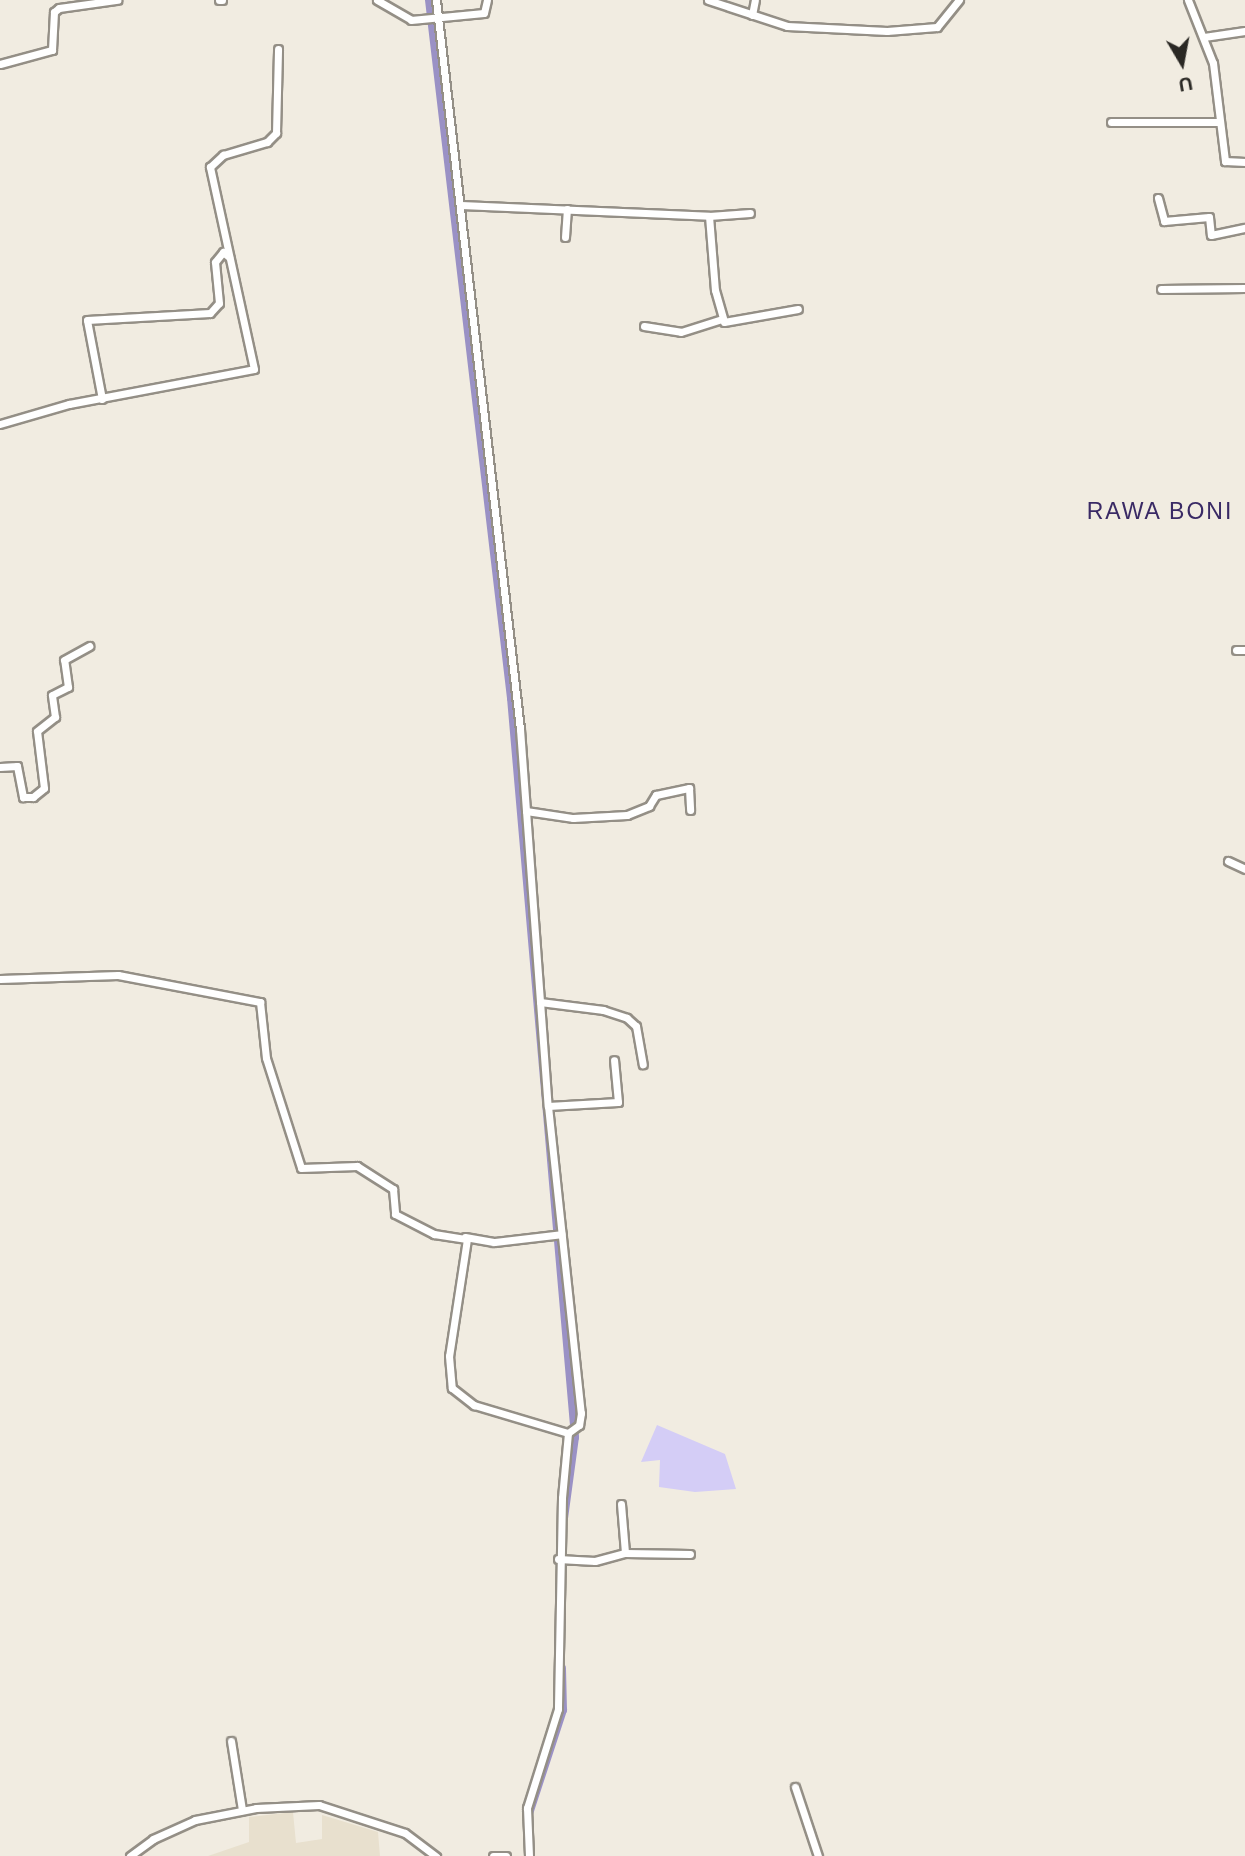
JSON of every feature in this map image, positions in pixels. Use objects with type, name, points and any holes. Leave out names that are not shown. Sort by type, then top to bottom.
[{"type":"street","points":[[0,64],[52,50],[56,9],[117,0]]},
{"type":"street","points":[[377,0],[405,20],[484,13],[487,0]]},
{"type":"street","points":[[436,0],[461,205],[526,811],[558,1235],[581,1413],[573,1429],[561,1559],[558,1709],[527,1808],[529,1856]]},
{"type":"street","points":[[708,0],[752,15],[805,28],[916,30],[937,27],[958,0]]},
{"type":"street","points":[[752,15],[755,0]]},
{"type":"street","points":[[1188,0],[1213,64],[1226,163],[1245,162]]},
{"type":"street","points":[[1204,37],[1245,31]]},
{"type":"street","points":[[0,424],[102,399],[254,369],[210,167],[223,155],[267,142],[276,134],[278,49]]},
{"type":"street","points":[[1111,122],[1219,122]]},
{"type":"street","points":[[1158,198],[1164,221],[1209,217],[1211,235],[1245,228]]},
{"type":"street","points":[[461,205],[709,216],[750,213]]},
{"type":"street","points":[[565,237],[567,209]]},
{"type":"street","points":[[709,216],[722,319],[726,323],[798,309]]},
{"type":"street","points":[[102,399],[87,320],[210,313],[219,303],[215,262],[223,252],[230,258]]},
{"type":"street","points":[[1161,289],[1245,288]]},
{"type":"street","points":[[644,326],[681,332],[722,319]]},
{"type":"street","points":[[0,767],[17,766],[23,797],[33,797],[44,788],[37,731],[55,717],[52,695],[68,687],[64,660],[89,646]]},
{"type":"street","points":[[526,811],[573,818],[627,815],[649,806],[656,795],[689,788],[690,810]]},
{"type":"street","points":[[1228,861],[1245,869]]},
{"type":"street","points":[[0,979],[118,975],[256,999],[263,1006],[261,1036],[266,1058],[301,1168],[356,1166],[393,1189],[395,1214],[438,1235],[494,1241],[558,1235]]},
{"type":"street","points":[[540,1002],[603,1010],[627,1018],[636,1026],[643,1065]]},
{"type":"street","points":[[548,1106],[618,1102],[614,1060]]},
{"type":"street","points":[[466,1237],[448,1382],[458,1395],[474,1405],[573,1429]]},
{"type":"street","points":[[621,1504],[625,1553]]},
{"type":"street","points":[[561,1559],[595,1561],[625,1553],[690,1554]]},
{"type":"street","points":[[231,1741],[242,1811]]},
{"type":"street","points":[[795,1787],[818,1856]]},
{"type":"street","points":[[130,1856],[184,1824],[242,1811],[318,1805],[337,1808],[405,1833],[436,1856]]},
{"type":"street","points":[[493,1856],[506,1856]]},
{"type":"shaded area","points":[[657,1425],[725,1454],[736,1489],[695,1492],[659,1487],[660,1460],[641,1462]]},
{"type":"shaded area","points":[[293,1812],[296,1843],[322,1839],[322,1815],[378,1832],[380,1856],[208,1856],[249,1842],[249,1817]]},
{"type":"waterway","points":[[429,0],[511,698],[575,1437],[564,1518]]},
{"type":"waterway","points":[[527,1820],[563,1710],[562,1668]]},
{"type":"district","name":"RAWA BONI","points":[[1160,511]]}]
